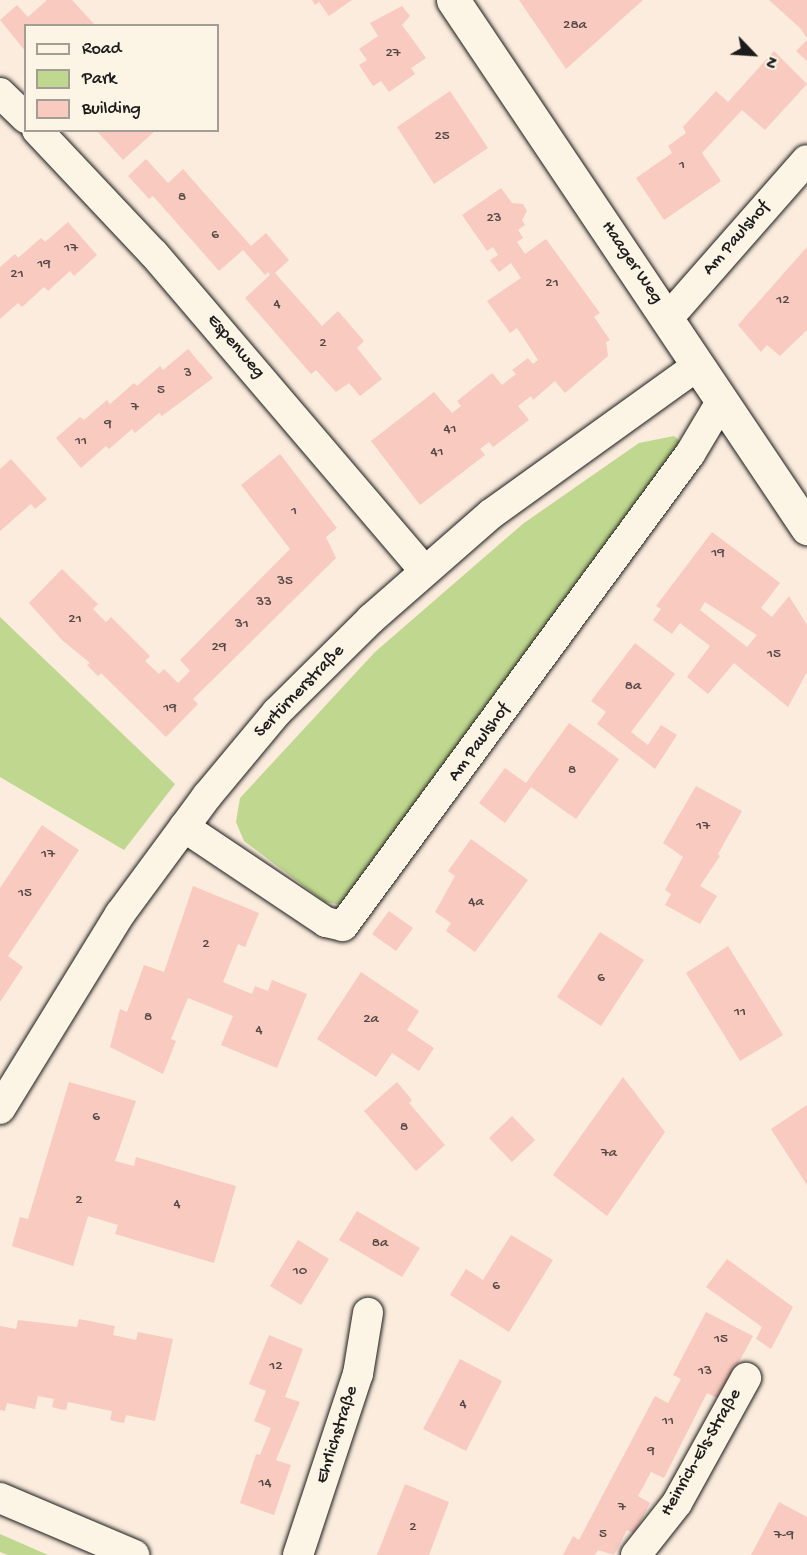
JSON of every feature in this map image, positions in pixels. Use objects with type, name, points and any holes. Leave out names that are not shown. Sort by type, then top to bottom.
[{"type":"street","name":"Haager Weg","points":[[453,0],[807,528]]},
{"type":"street","points":[[0,93],[24,116]]},
{"type":"street","name":"Espenweg","points":[[39,132],[154,254],[425,571]]},
{"type":"street","name":"Am Paulshof","points":[[668,318],[807,160]]},
{"type":"street","name":"Sertürnerstraße","points":[[0,1109],[120,914],[184,827],[277,712],[425,571],[572,453],[697,366]]},
{"type":"street","name":"Am Paulshof","points":[[184,827],[326,922],[343,926],[683,464],[721,402]]},
{"type":"street","name":"Ehrlichstraße","points":[[298,1555],[358,1374],[368,1313]]},
{"type":"street","name":"Heinrich-Els-Straße","points":[[636,1555],[677,1503],[746,1378]]},
{"type":"street","points":[[0,1497],[134,1555]]},
{"type":"green space","points":[[674,436],[682,443],[342,905],[325,902],[244,841],[236,822],[240,798],[375,652],[524,523],[639,443]]},
{"type":"green space","points":[[0,617],[175,784],[124,850],[0,777]]},
{"type":"green space","points":[[0,1534],[48,1555],[8,1555],[0,1552]]},
{"type":"building","points":[[47,0],[72,0],[94,24],[24,24],[24,50],[0,20],[17,5],[28,17]]},
{"type":"building","points":[[312,0],[352,0],[329,16],[319,2],[315,5]]},
{"type":"building","points":[[519,0],[643,0],[566,69]]},
{"type":"building","points":[[769,0],[807,0],[807,38],[800,28]]},
{"type":"building","points":[[402,6],[410,16],[402,25],[426,58],[411,68],[415,74],[389,92],[381,81],[373,86],[359,65],[367,60],[359,49],[378,36],[370,23]]},
{"type":"building","points":[[807,40],[807,61],[796,51]]},
{"type":"building","points":[[774,51],[807,84],[765,130],[742,110],[702,153],[721,181],[664,220],[636,178],[672,153],[668,146],[686,133],[683,127],[716,91],[728,102]]},
{"type":"building","points":[[450,91],[488,148],[434,184],[397,127]]},
{"type":"building","points":[[98,132],[154,132],[123,160]]},
{"type":"building","points":[[146,159],[168,183],[183,169],[251,246],[266,233],[289,260],[275,273],[322,326],[338,311],[364,341],[357,348],[382,379],[360,396],[349,383],[336,392],[316,370],[311,374],[245,298],[270,275],[268,272],[265,275],[243,250],[219,271],[153,196],[149,199],[128,176]]},
{"type":"building","points":[[501,188],[512,203],[523,204],[527,211],[522,220],[525,225],[518,230],[523,238],[517,242],[525,254],[546,239],[600,313],[594,317],[610,340],[606,342],[608,356],[565,393],[555,381],[533,400],[531,396],[518,406],[529,420],[493,447],[489,442],[480,449],[485,455],[420,505],[371,441],[434,392],[452,413],[461,406],[457,401],[492,373],[502,385],[516,374],[512,370],[528,358],[533,364],[538,360],[517,328],[510,333],[487,301],[521,278],[511,263],[499,272],[490,260],[498,255],[493,247],[487,251],[462,215]]},
{"type":"building","points":[[68,222],[97,255],[74,276],[70,271],[48,291],[44,287],[22,307],[18,303],[0,319],[0,267],[15,254],[18,258],[41,238],[45,242]]},
{"type":"building","points":[[807,247],[807,330],[780,356],[767,345],[761,352],[738,325]]},
{"type":"building","points":[[188,349],[213,378],[162,416],[159,413],[135,433],[132,429],[109,449],[106,446],[81,468],[56,438],[80,417],[84,420],[107,400],[110,404],[134,383],[137,386],[160,366],[163,370]]},
{"type":"building","points":[[280,454],[337,528],[326,537],[336,558],[193,699],[198,704],[166,737],[101,673],[98,676],[87,665],[90,663],[62,640],[29,603],[62,569],[98,604],[93,609],[106,622],[111,617],[150,656],[145,661],[159,674],[164,669],[178,683],[190,671],[180,660],[290,549],[241,485]]},
{"type":"building","points":[[11,459],[47,499],[35,509],[31,504],[0,531],[0,469]]},
{"type":"building","points":[[712,532],[780,583],[761,608],[772,617],[789,596],[807,625],[807,672],[788,707],[734,663],[708,694],[687,677],[710,646],[680,623],[672,634],[653,620],[661,609],[656,606]],"holes":[[[705,602],[757,635],[747,647],[700,610]]]},
{"type":"building","points":[[635,643],[675,674],[631,732],[648,745],[661,725],[677,735],[655,769],[597,724],[606,712],[591,701]]},
{"type":"building","points":[[569,723],[619,759],[576,819],[531,787],[505,823],[479,803],[505,768],[526,783]]},
{"type":"building","points":[[696,786],[742,811],[718,854],[720,856],[700,886],[717,896],[700,924],[665,905],[671,894],[665,890],[683,857],[663,843]]},
{"type":"building","points":[[42,825],[79,850],[8,956],[23,967],[0,1002],[0,888]]},
{"type":"building","points":[[471,839],[528,880],[475,952],[446,931],[451,923],[435,912],[455,876],[448,871]]},
{"type":"building","points":[[193,886],[259,913],[245,947],[238,944],[223,982],[252,994],[255,986],[268,991],[272,980],[307,994],[277,1068],[221,1045],[233,1016],[188,998],[171,1039],[176,1041],[163,1074],[110,1047],[120,1009],[127,1012],[144,965],[164,972]]},
{"type":"building","points":[[389,911],[413,928],[396,951],[372,934]]},
{"type":"building","points":[[600,932],[644,960],[601,1026],[557,997]]},
{"type":"building","points":[[728,946],[783,1035],[740,1061],[686,973]]},
{"type":"building","points":[[361,972],[419,1011],[407,1030],[434,1048],[419,1071],[392,1053],[376,1077],[317,1039]]},
{"type":"building","points":[[623,1077],[665,1132],[607,1216],[553,1175]]},
{"type":"building","points":[[69,1082],[136,1101],[115,1161],[134,1166],[136,1157],[236,1186],[214,1263],[115,1234],[118,1225],[88,1216],[73,1266],[12,1246],[20,1217],[28,1219]]},
{"type":"building","points":[[397,1082],[412,1100],[409,1103],[445,1145],[416,1171],[364,1111]]},
{"type":"building","points":[[807,1105],[807,1185],[771,1129]]},
{"type":"building","points":[[512,1116],[535,1140],[512,1162],[489,1138]]},
{"type":"building","points":[[357,1211],[420,1248],[402,1277],[339,1240]]},
{"type":"building","points":[[511,1235],[553,1260],[509,1332],[450,1295],[466,1269],[483,1280]]},
{"type":"building","points":[[298,1240],[329,1259],[301,1305],[270,1286]]},
{"type":"building","points":[[727,1259],[793,1307],[771,1349],[756,1339],[762,1327],[706,1287]]},
{"type":"building","points":[[706,1312],[753,1336],[719,1399],[707,1393],[664,1478],[651,1472],[638,1496],[650,1503],[634,1534],[627,1530],[614,1555],[598,1550],[595,1555],[563,1555],[573,1536],[579,1540],[655,1396],[668,1403],[681,1379],[673,1375]]},
{"type":"building","points":[[79,1319],[115,1326],[113,1335],[136,1340],[138,1332],[173,1339],[155,1421],[126,1415],[124,1423],[118,1422],[110,1420],[112,1411],[68,1402],[66,1410],[59,1409],[52,1407],[54,1399],[38,1396],[35,1409],[7,1403],[5,1411],[0,1410],[0,1326],[16,1329],[18,1320],[77,1327]]},
{"type":"building","points":[[269,1335],[303,1349],[285,1397],[300,1402],[276,1460],[291,1465],[274,1515],[240,1503],[256,1454],[260,1455],[271,1428],[254,1421],[266,1391],[249,1384]]},
{"type":"building","points":[[460,1359],[502,1381],[466,1451],[423,1429]]},
{"type":"building","points":[[405,1484],[449,1502],[429,1555],[377,1555]]},
{"type":"building","points":[[779,1502],[807,1517],[807,1555],[751,1555]]}]
